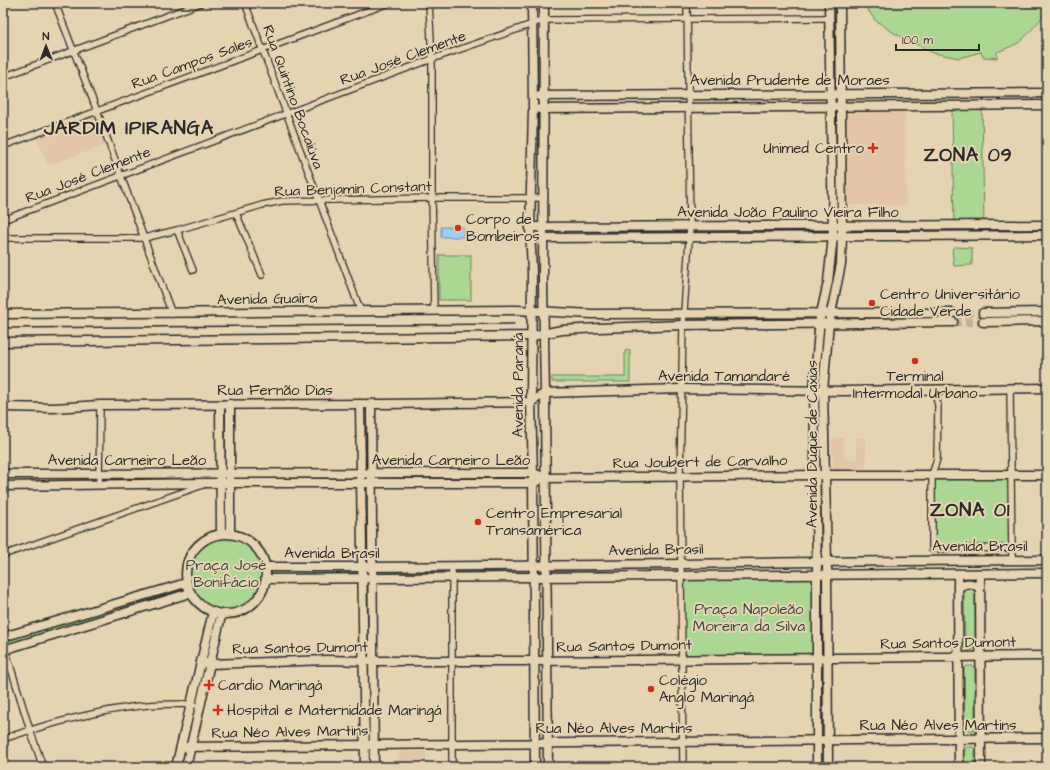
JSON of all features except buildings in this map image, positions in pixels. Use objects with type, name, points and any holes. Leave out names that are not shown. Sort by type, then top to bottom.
[{"type":"main road","name":"Avenida Paraná","points":[[532,3],[533,110],[530,227],[532,272],[531,402],[533,474],[535,767]]},
{"type":"main road","name":"Avenida Paraná","points":[[544,3],[544,109],[542,179],[548,767]]},
{"type":"main road","name":"Avenida Duque de Caxias","points":[[817,767],[817,562],[814,390],[820,314],[828,282],[833,236],[829,3]]},
{"type":"main road","name":"Avenida Duque de Caxias","points":[[828,767],[826,475],[823,390],[829,323],[841,264],[840,3]]},
{"type":"main road","points":[[532,60],[544,75]]},
{"type":"main road","name":"Avenida Prudente de Moraes","points":[[533,96],[1047,93]]},
{"type":"main road","name":"Avenida Prudente de Moraes","points":[[533,110],[1047,105]]},
{"type":"main road","points":[[531,162],[542,179]]},
{"type":"main road","name":"Avenida João Paulino Vieira Filho","points":[[530,227],[1047,225]]},
{"type":"main road","name":"Avenida João Paulino Vieira Filho","points":[[543,238],[1047,235]]},
{"type":"main road","points":[[828,282],[841,264]]},
{"type":"main road","points":[[532,272],[543,284]]},
{"type":"main road","name":"Avenida Guaíra","points":[[3,314],[172,314],[532,310],[543,312],[592,314],[831,314],[953,318],[829,323]]},
{"type":"main road","points":[[1047,312],[983,317],[1047,321]]},
{"type":"main road","points":[[3,342],[532,336],[562,330],[599,328],[829,323]]},
{"type":"main road","points":[[818,343],[825,357]]},
{"type":"main road","points":[[532,370],[544,358]]},
{"type":"main road","name":"Avenida Tamandaré","points":[[545,393],[681,389],[934,390],[1047,388]]},
{"type":"main road","points":[[531,402],[545,393]]},
{"type":"main road","name":"Rua Fernão Dias","points":[[3,407],[54,408],[100,405],[531,402]]},
{"type":"main road","points":[[220,404],[221,534]]},
{"type":"main road","points":[[230,404],[230,534]]},
{"type":"main road","points":[[360,404],[365,767]]},
{"type":"main road","points":[[371,404],[374,767]]},
{"type":"main road","points":[[815,442],[823,422]]},
{"type":"main road","points":[[532,433],[545,448]]},
{"type":"main road","name":"Avenida Carneiro Leão","points":[[3,474],[533,474],[546,478]]},
{"type":"main road","points":[[41,474],[41,486]]},
{"type":"main road","points":[[304,484],[305,474]]},
{"type":"main road","name":"Rua Joubert de Carvalho","points":[[546,478],[815,475],[1047,475]]},
{"type":"main road","name":"Avenida Carneiro Leão","points":[[3,486],[230,483],[533,483],[546,478]]},
{"type":"main road","points":[[815,499],[826,519]]},
{"type":"main road","points":[[533,520],[546,507]]},
{"type":"main road","points":[[221,534],[230,534],[242,537],[253,544],[259,551],[266,567],[266,579],[259,597],[252,605],[244,610],[221,616],[204,608],[190,593],[186,583],[186,569],[189,556],[197,546],[208,538],[221,534]]},
{"type":"main road","name":"Avenida Brasil","points":[[266,567],[452,567],[681,563],[1047,560]]},
{"type":"main road","name":"Avenida Brasil","points":[[266,579],[1047,573]]},
{"type":"main road","points":[[958,574],[959,767]]},
{"type":"main road","points":[[980,574],[981,767]]},
{"type":"main road","points":[[3,637],[186,583]]},
{"type":"main road","points":[[958,588],[968,583],[976,584],[980,589]]},
{"type":"main road","points":[[4,647],[190,593]]},
{"type":"main road","points":[[533,615],[547,595]]},
{"type":"main road","points":[[817,624],[827,607]]},
{"type":"main road","points":[[176,767],[213,612]]},
{"type":"main road","points":[[186,767],[221,616]]},
{"type":"main road","name":"Rua Santos Dumont","points":[[201,662],[210,664],[321,660],[548,661],[1047,656]]},
{"type":"main road","points":[[534,681],[547,696]]},
{"type":"main road","points":[[817,694],[827,710]]},
{"type":"main road","name":"Rua Néo Alves Martins","points":[[181,747],[1047,738]]},
{"type":"street","points":[[55,3],[97,111],[172,314]]},
{"type":"street","points":[[3,77],[201,3]]},
{"type":"street","name":"Rua Quintino Bocaiúva","points":[[245,3],[361,312]]},
{"type":"street","name":"Rua Campos Sales","points":[[3,146],[389,3]]},
{"type":"street","points":[[429,3],[432,59],[434,311]]},
{"type":"street","points":[[683,767],[680,476],[683,315],[690,227],[687,3]]},
{"type":"street","name":"Rua José Clemente","points":[[3,220],[432,59],[544,20],[829,18]]},
{"type":"street","name":"Rua Benjamin Constant","points":[[3,233],[8,238],[144,238],[177,230],[272,202],[432,198],[543,198]]},
{"type":"street","points":[[236,213],[262,275]]},
{"type":"street","points":[[177,230],[193,270]]},
{"type":"street","points":[[1010,389],[1012,560]]},
{"type":"street","points":[[934,390],[938,405],[937,459],[932,476],[932,549],[1012,548]]},
{"type":"street","points":[[99,485],[100,405]]},
{"type":"street","points":[[3,555],[206,484]]},
{"type":"street","points":[[452,567],[452,767]]},
{"type":"street","points":[[4,647],[43,767]]},
{"type":"street","points":[[3,739],[57,722],[115,710],[148,705],[191,704],[200,706]]},
{"type":"shaded area","name":"Unimed Centro","points":[[905,106],[906,205],[842,205],[841,107]]},
{"type":"shaded area","points":[[97,111],[109,144],[48,165],[35,134]]},
{"type":"shaded area","points":[[832,438],[843,438],[844,459],[857,459],[856,438],[866,438],[866,469],[833,469]]},
{"type":"shaded area","points":[[398,752],[426,752],[426,767],[377,767],[377,763],[398,763]]},
{"type":"green space","points":[[863,3],[1047,3],[1047,9],[1039,22],[1018,43],[997,52],[997,58],[983,57],[981,52],[959,58],[933,53],[894,33],[875,20]]},
{"type":"green space","points":[[982,105],[984,226],[954,226],[952,106]]},
{"type":"green space","points":[[955,247],[972,248],[972,265],[954,266],[952,249]]},
{"type":"green space","points":[[439,255],[471,255],[471,300],[439,300]]},
{"type":"green space","points":[[630,350],[630,382],[552,382],[552,377],[625,377],[625,351]]},
{"type":"green space","points":[[932,475],[1011,475],[1012,548],[932,549]]},
{"type":"green space","name":"Praça José Bonifácio","points":[[221,534],[237,536],[250,542],[259,552],[266,567],[362,570],[362,576],[266,577],[261,591],[250,606],[238,612],[223,615],[207,610],[195,600],[189,592],[3,648],[3,641],[186,583],[187,565],[193,551],[204,541]]},
{"type":"green space","points":[[452,569],[533,574],[373,576],[372,570]]},
{"type":"green space","name":"Praça Napoleão Moreira da Silva","points":[[817,575],[817,659],[682,659],[680,576]]},
{"type":"green space","points":[[964,587],[975,588],[975,647],[969,651],[965,648]]},
{"type":"green space","points":[[967,666],[973,666],[975,668],[975,727],[973,731],[965,728],[964,669]]},
{"type":"green space","points":[[967,747],[973,747],[975,749],[975,767],[964,767],[964,750]]},
{"type":"water","points":[[441,227],[463,227],[463,237],[441,237]]},
{"type":"tunnel","points":[[953,313],[983,313]]},
{"type":"tunnel","points":[[953,322],[983,322]]},
{"type":"railway","points":[[3,328],[514,324]]},
{"type":"place","name":"Unimed Centro","points":[[873,148]]},
{"type":"place","name":"Corpo de Bombeiros","points":[[458,228]]},
{"type":"place","name":"Centro Universitário Cidade Verde","points":[[872,303]]},
{"type":"place","name":"Terminal Intermodal Urbano","points":[[915,361]]},
{"type":"place","name":"Centro Empresarial Transamérica","points":[[478,522]]},
{"type":"place","name":"Cardio Maringá","points":[[209,685]]},
{"type":"place","name":"Colégio Anglo Maringá","points":[[651,689]]},
{"type":"place","name":"Hospital e Maternidade Maringá","points":[[218,710]]},
{"type":"district","name":"JARDIM IPIRANGA","points":[[129,128]]},
{"type":"district","name":"ZONA 09","points":[[968,155]]},
{"type":"district","name":"ZONA 01","points":[[970,510]]}]
